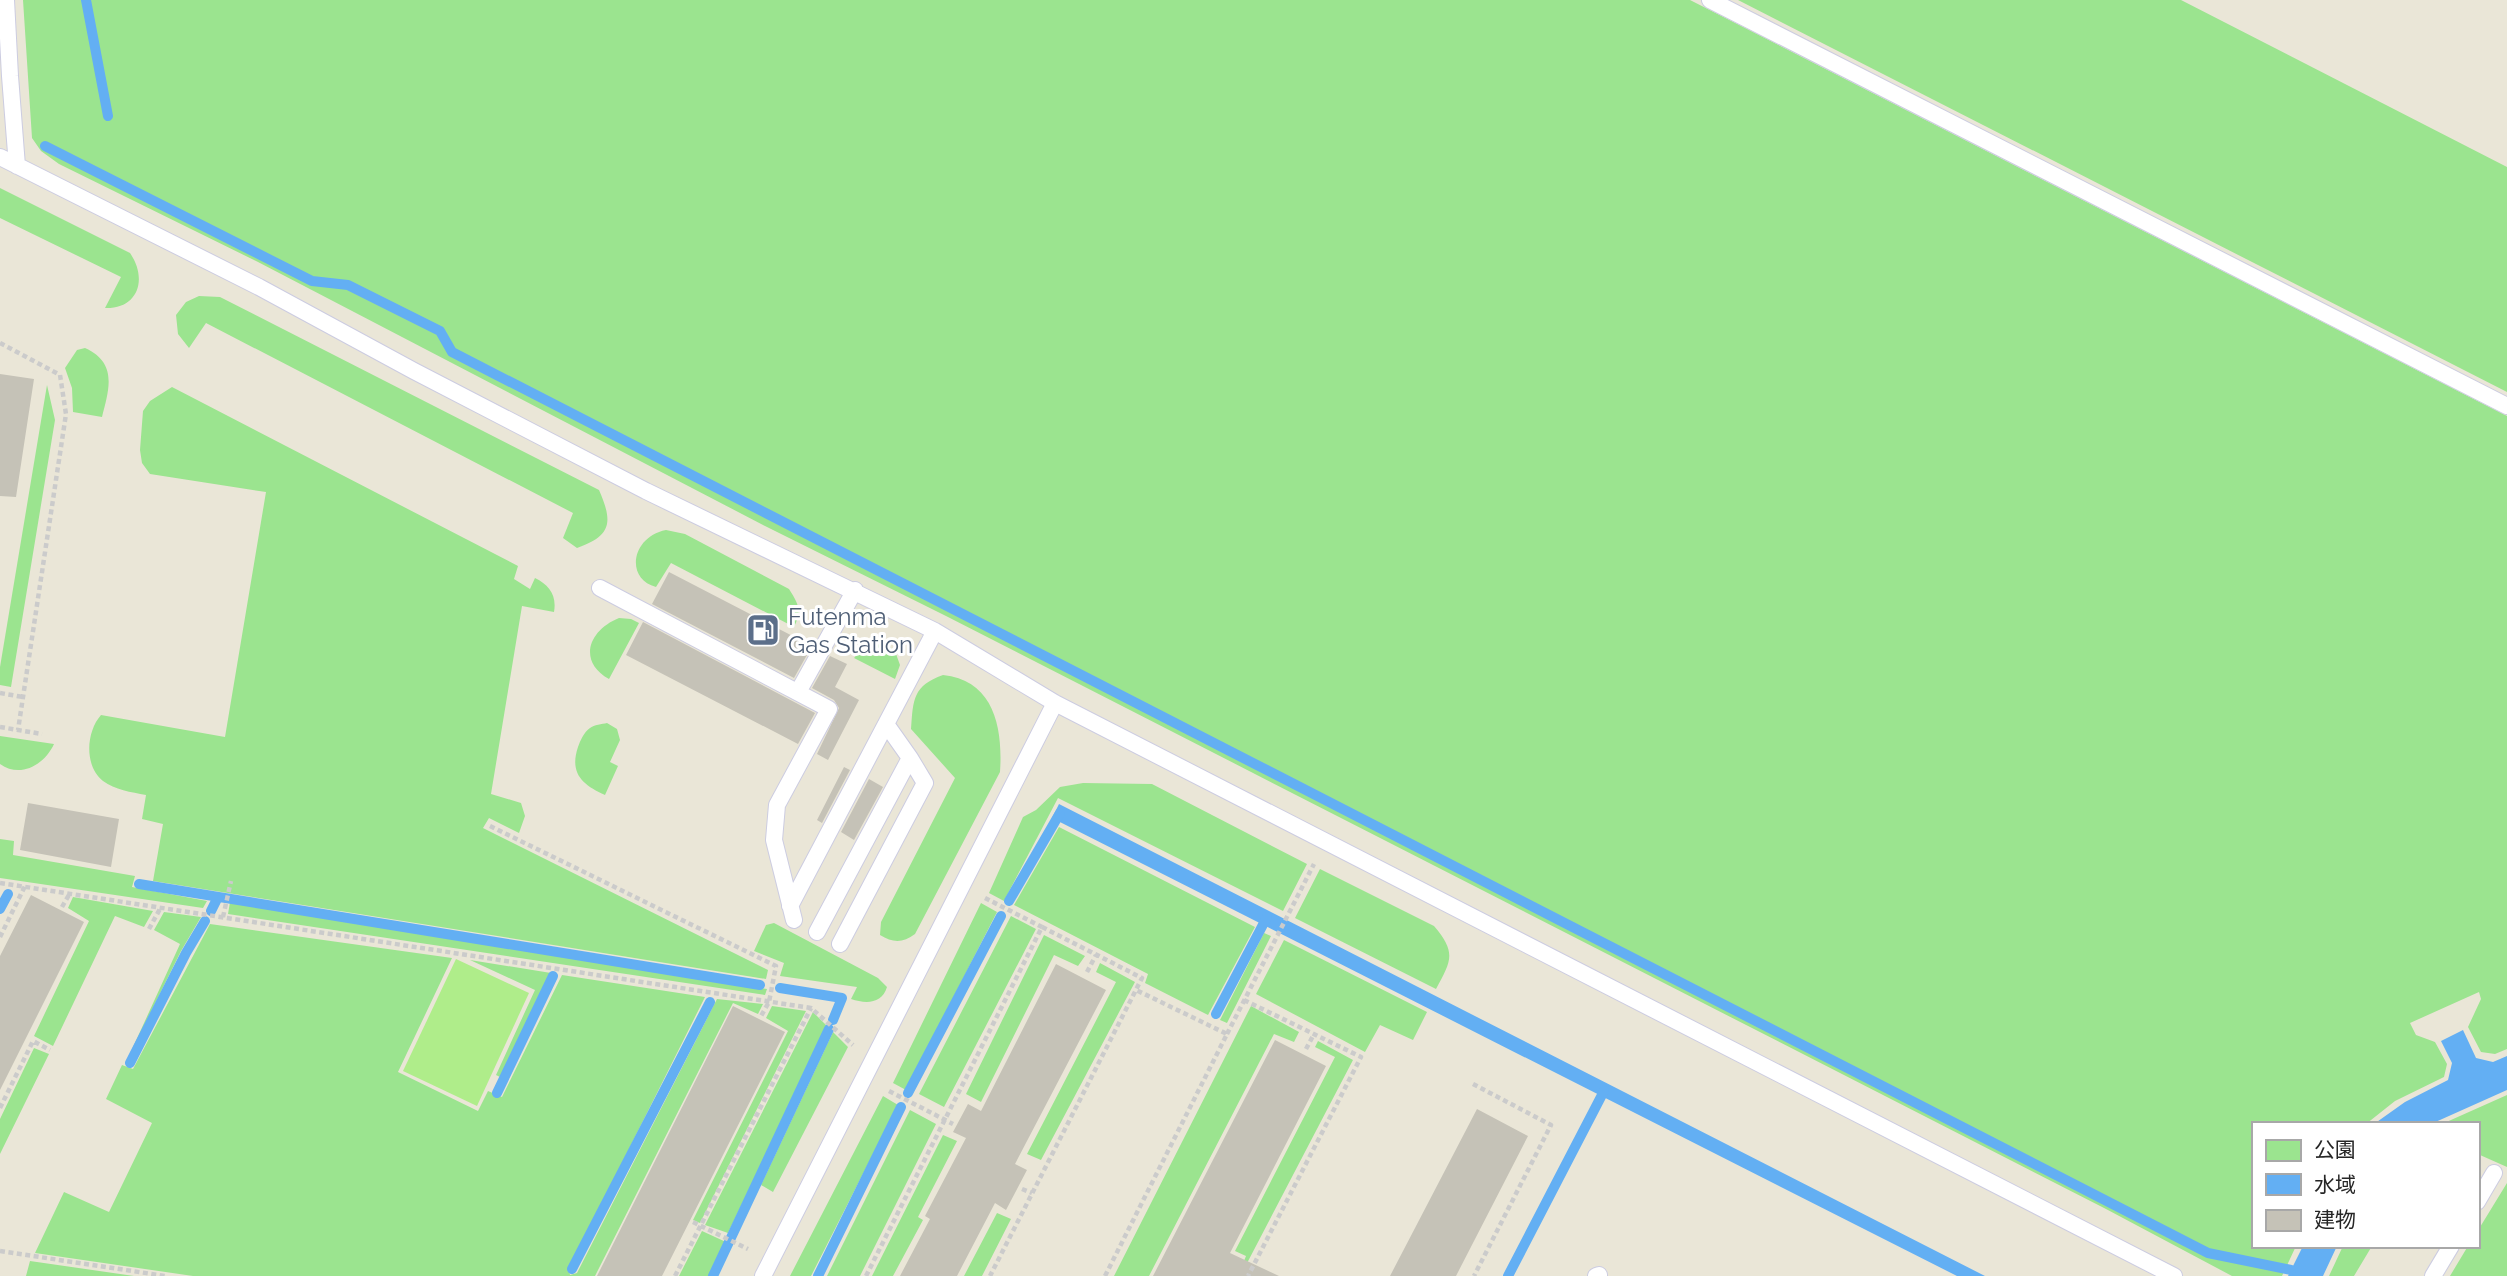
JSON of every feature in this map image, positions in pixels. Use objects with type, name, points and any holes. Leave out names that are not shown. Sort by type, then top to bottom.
[{"type":"lane","points":[[6,0],[17,166]]},
{"type":"lane","points":[[1710,0],[2507,406]]},
{"type":"lane","points":[[0,157],[259,287],[646,491],[935,631],[1055,704],[2174,1276]]},
{"type":"lane","points":[[600,588],[829,709],[776,805],[774,840],[792,913],[935,631]]},
{"type":"lane","points":[[798,692],[855,590]]},
{"type":"lane","points":[[763,1276],[1055,704]]},
{"type":"lane","points":[[840,944],[925,783],[886,724]]},
{"type":"lane","points":[[817,932],[910,758]]},
{"type":"lane","points":[[2479,1199],[2494,1173]]},
{"type":"lane","points":[[2433,1276],[2450,1248]]},
{"type":"path","points":[[0,343],[60,375],[65,414],[18,730]]},
{"type":"path","points":[[0,693],[23,696]]},
{"type":"path","points":[[0,727],[42,734]]},
{"type":"path","points":[[490,826],[776,966],[769,1002],[761,1016]]},
{"type":"path","points":[[1105,1276],[1315,862]]},
{"type":"path","points":[[0,883],[224,915],[811,1008],[853,1045]]},
{"type":"path","points":[[224,915],[230,883]]},
{"type":"path","points":[[0,937],[26,887]]},
{"type":"path","points":[[62,907],[70,893]]},
{"type":"path","points":[[985,898],[1143,978],[990,1276]]},
{"type":"path","points":[[149,929],[161,907]]},
{"type":"path","points":[[866,1276],[1042,927]]},
{"type":"path","points":[[1087,972],[1097,955]]},
{"type":"path","points":[[1136,990],[1227,1034]]},
{"type":"path","points":[[1244,1000],[1362,1057],[1248,1276]]},
{"type":"path","points":[[675,1276],[811,1008]]},
{"type":"path","points":[[1306,1049],[1314,1034]]},
{"type":"path","points":[[0,1108],[33,1041],[50,1050]]},
{"type":"path","points":[[1474,1084],[1551,1125],[1474,1276]]},
{"type":"path","points":[[889,1091],[953,1124]]},
{"type":"path","points":[[1023,1189],[1032,1193]]},
{"type":"path","points":[[692,1222],[748,1249]]},
{"type":"path","points":[[0,1251],[165,1276]]},
{"type":"green space","points":[[23,0],[1690,0],[2507,416],[2507,1049],[2495,1054],[2481,1052],[2468,1027],[2481,999],[2479,992],[2410,1023],[2416,1035],[2435,1042],[2447,1064],[2444,1077],[2395,1101],[2369,1122],[2252,1122],[2252,1248],[2295,1248],[2282,1276],[2232,1276],[2106,1209],[765,526],[258,262],[59,164],[41,151],[32,138]]},
{"type":"green space","points":[[1738,0],[2181,0],[2507,167],[2507,392]]},
{"type":"green space","points":[[0,188],[130,253],[139,282],[132,298],[116,307],[105,308],[121,277],[0,218]]},
{"type":"green space","points":[[199,296],[220,297],[599,490],[607,519],[603,533],[577,548],[563,538],[573,513],[206,323],[189,348],[178,334],[176,315],[186,302]]},
{"type":"green space","points":[[85,348],[103,361],[107,369],[107,397],[102,417],[73,412],[72,388],[65,368],[77,350]]},
{"type":"green space","points":[[47,385],[55,420],[11,687],[0,685],[0,667]]},
{"type":"green space","points":[[172,387],[518,566],[514,579],[530,589],[535,578],[548,587],[554,600],[554,612],[522,606],[491,794],[521,803],[525,816],[519,833],[489,818],[483,828],[768,970],[766,979],[153,881],[163,824],[142,819],[146,795],[113,787],[97,775],[89,749],[92,730],[101,715],[225,737],[266,492],[150,474],[142,463],[140,450],[143,411],[150,401]]},
{"type":"green space","points":[[666,530],[685,534],[789,589],[798,608],[794,627],[671,563],[656,587],[646,583],[636,567],[639,549],[654,534]]},
{"type":"green space","points":[[619,618],[639,623],[609,679],[593,664],[591,646],[600,630]]},
{"type":"green space","points":[[874,644],[889,646],[896,654],[900,665],[895,679],[854,658],[863,648]]},
{"type":"green space","points":[[943,675],[974,686],[992,709],[1000,739],[1000,772],[915,934],[894,941],[880,935],[881,922],[955,778],[911,729],[916,695],[926,684]]},
{"type":"green space","points":[[607,723],[617,729],[620,740],[610,762],[618,766],[605,795],[584,783],[575,764],[578,747],[586,732],[594,726]]},
{"type":"green space","points":[[0,736],[54,744],[45,758],[38,763],[24,770],[16,770],[0,764]]},
{"type":"green space","points":[[1083,783],[1152,784],[1307,864],[1283,911],[1058,798],[1004,901],[989,893],[1023,817],[1036,810],[1060,787]]},
{"type":"green space","points":[[1059,827],[1255,927],[1208,1015],[1145,983],[1148,974],[1014,905]]},
{"type":"green space","points":[[0,839],[14,841],[13,855],[135,876],[132,887],[207,901],[203,908],[0,878]]},
{"type":"green space","points":[[1320,869],[1434,926],[1449,950],[1448,964],[1436,989],[1295,918]]},
{"type":"green space","points":[[73,897],[153,911],[144,927],[115,916],[53,1046],[34,1036],[89,921],[68,908]]},
{"type":"green space","points":[[230,902],[767,989],[765,995],[228,914]]},
{"type":"green space","points":[[981,903],[997,912],[906,1090],[893,1083]]},
{"type":"green space","points":[[164,912],[201,917],[181,951],[129,1056],[180,944],[154,930]]},
{"type":"green space","points":[[1011,916],[1036,929],[944,1107],[919,1094]]},
{"type":"green space","points":[[774,923],[878,978],[887,987],[885,993],[877,1000],[862,1002],[851,999],[857,987],[780,976],[784,963],[754,951],[766,925]]},
{"type":"green space","points":[[210,924],[452,958],[398,1072],[478,1111],[488,1091],[502,1097],[562,975],[705,997],[569,1269],[570,1275],[577,1273],[717,999],[763,1004],[758,1014],[733,1003],[595,1276],[193,1276],[35,1253],[64,1192],[109,1212],[152,1123],[106,1099],[122,1065],[133,1069]]},
{"type":"green space","points":[[1264,933],[1271,936],[1227,1023],[1220,1020]]},
{"type":"green space","points":[[1044,935],[1085,956],[1078,966],[1054,955],[981,1102],[966,1094]]},
{"type":"green space","points":[[1284,940],[1427,1012],[1413,1040],[1380,1025],[1365,1052],[1256,994]]},
{"type":"green space","points":[[456,959],[529,993],[477,1106],[403,1071]]},
{"type":"green space","points":[[470,960],[551,973],[500,1077],[496,1075],[535,990]]},
{"type":"green space","points":[[1100,963],[1135,982],[1041,1160],[1027,1154],[1116,982],[1096,972]]},
{"type":"green space","points":[[772,1006],[806,1011],[700,1223],[693,1220],[788,1031],[766,1018]]},
{"type":"green space","points":[[1251,1006],[1299,1032],[1294,1042],[1274,1034],[1149,1276],[1114,1276]]},
{"type":"green space","points":[[813,1012],[827,1026],[728,1233],[705,1225]]},
{"type":"green space","points":[[833,1032],[848,1047],[773,1192],[761,1185]]},
{"type":"green space","points":[[1318,1041],[1353,1060],[1245,1267],[1242,1266],[1246,1256],[1235,1251],[1335,1057],[1315,1047]]},
{"type":"green space","points":[[34,1048],[49,1054],[0,1154],[0,1119]]},
{"type":"green space","points":[[2507,1095],[2507,1167],[2479,1156],[2479,1122],[2446,1122]]},
{"type":"green space","points":[[883,1096],[898,1105],[811,1276],[790,1276]]},
{"type":"green space","points":[[910,1110],[936,1124],[860,1276],[827,1276]]},
{"type":"green space","points":[[943,1135],[957,1141],[918,1217],[923,1220],[893,1276],[872,1276]]},
{"type":"green space","points":[[2507,1183],[2507,1276],[2450,1276],[2467,1248],[2479,1248],[2479,1229]]},
{"type":"green space","points":[[997,1213],[1011,1219],[982,1276],[964,1276]]},
{"type":"green space","points":[[702,1231],[726,1242],[710,1276],[679,1276]]},
{"type":"green space","points":[[2342,1248],[2371,1248],[2354,1276],[2329,1276]]},
{"type":"green space","points":[[30,1261],[134,1276],[26,1276]]},
{"type":"water","points":[[1059,804],[1985,1276],[1957,1276],[1052,818]]},
{"type":"water","points":[[2463,1030],[2476,1058],[2493,1062],[2507,1056],[2507,1090],[2435,1122],[2377,1122],[2405,1102],[2448,1080],[2452,1063],[2441,1041]]},
{"type":"water","points":[[2302,1248],[2336,1248],[2323,1276],[2288,1276]]},
{"type":"building","points":[[0,374],[34,379],[16,497],[0,496]]},
{"type":"building","points":[[669,572],[812,646],[794,678],[652,604]]},
{"type":"building","points":[[643,622],[815,713],[798,744],[626,655]]},
{"type":"building","points":[[830,656],[847,664],[835,687],[859,700],[828,760],[817,754],[839,708],[834,700],[812,688]]},
{"type":"building","points":[[844,767],[850,770],[822,823],[817,820]]},
{"type":"building","points":[[869,779],[883,787],[854,840],[841,832]]},
{"type":"building","points":[[28,803],[119,819],[111,867],[20,850]]},
{"type":"building","points":[[31,895],[84,922],[0,1090],[0,956]]},
{"type":"building","points":[[1056,964],[1106,990],[1015,1164],[1027,1170],[1006,1210],[995,1203],[957,1276],[900,1276],[930,1219],[925,1216],[966,1138],[953,1132],[968,1104],[981,1111]]},
{"type":"building","points":[[733,1006],[785,1032],[662,1276],[597,1276]]},
{"type":"building","points":[[1275,1040],[1326,1066],[1230,1253],[1279,1276],[1153,1276]]},
{"type":"building","points":[[1477,1109],[1528,1136],[1456,1276],[1390,1276]]},
{"type":"waterway","points":[[86,0],[108,116]]},
{"type":"waterway","points":[[45,146],[312,281],[348,285],[440,331],[452,352],[2208,1253],[2291,1270]]},
{"type":"waterway","points":[[1009,901],[1060,813]]},
{"type":"waterway","points":[[139,884],[760,985]]},
{"type":"waterway","points":[[0,909],[8,894]]},
{"type":"waterway","points":[[211,911],[218,897]]},
{"type":"waterway","points":[[908,1093],[1001,916]]},
{"type":"waterway","points":[[1216,1014],[1267,917]]},
{"type":"waterway","points":[[130,1063],[205,921]]},
{"type":"waterway","points":[[497,1093],[553,976]]},
{"type":"waterway","points":[[780,988],[842,998],[833,1020]]},
{"type":"waterway","points":[[572,1269],[710,1002]]},
{"type":"waterway","points":[[713,1276],[829,1029]]},
{"type":"waterway","points":[[1508,1276],[1604,1091]]},
{"type":"waterway","points":[[818,1276],[901,1107]]},
{"type":"place","name":"Futenma Gas Station","points":[[763,630]]}]
